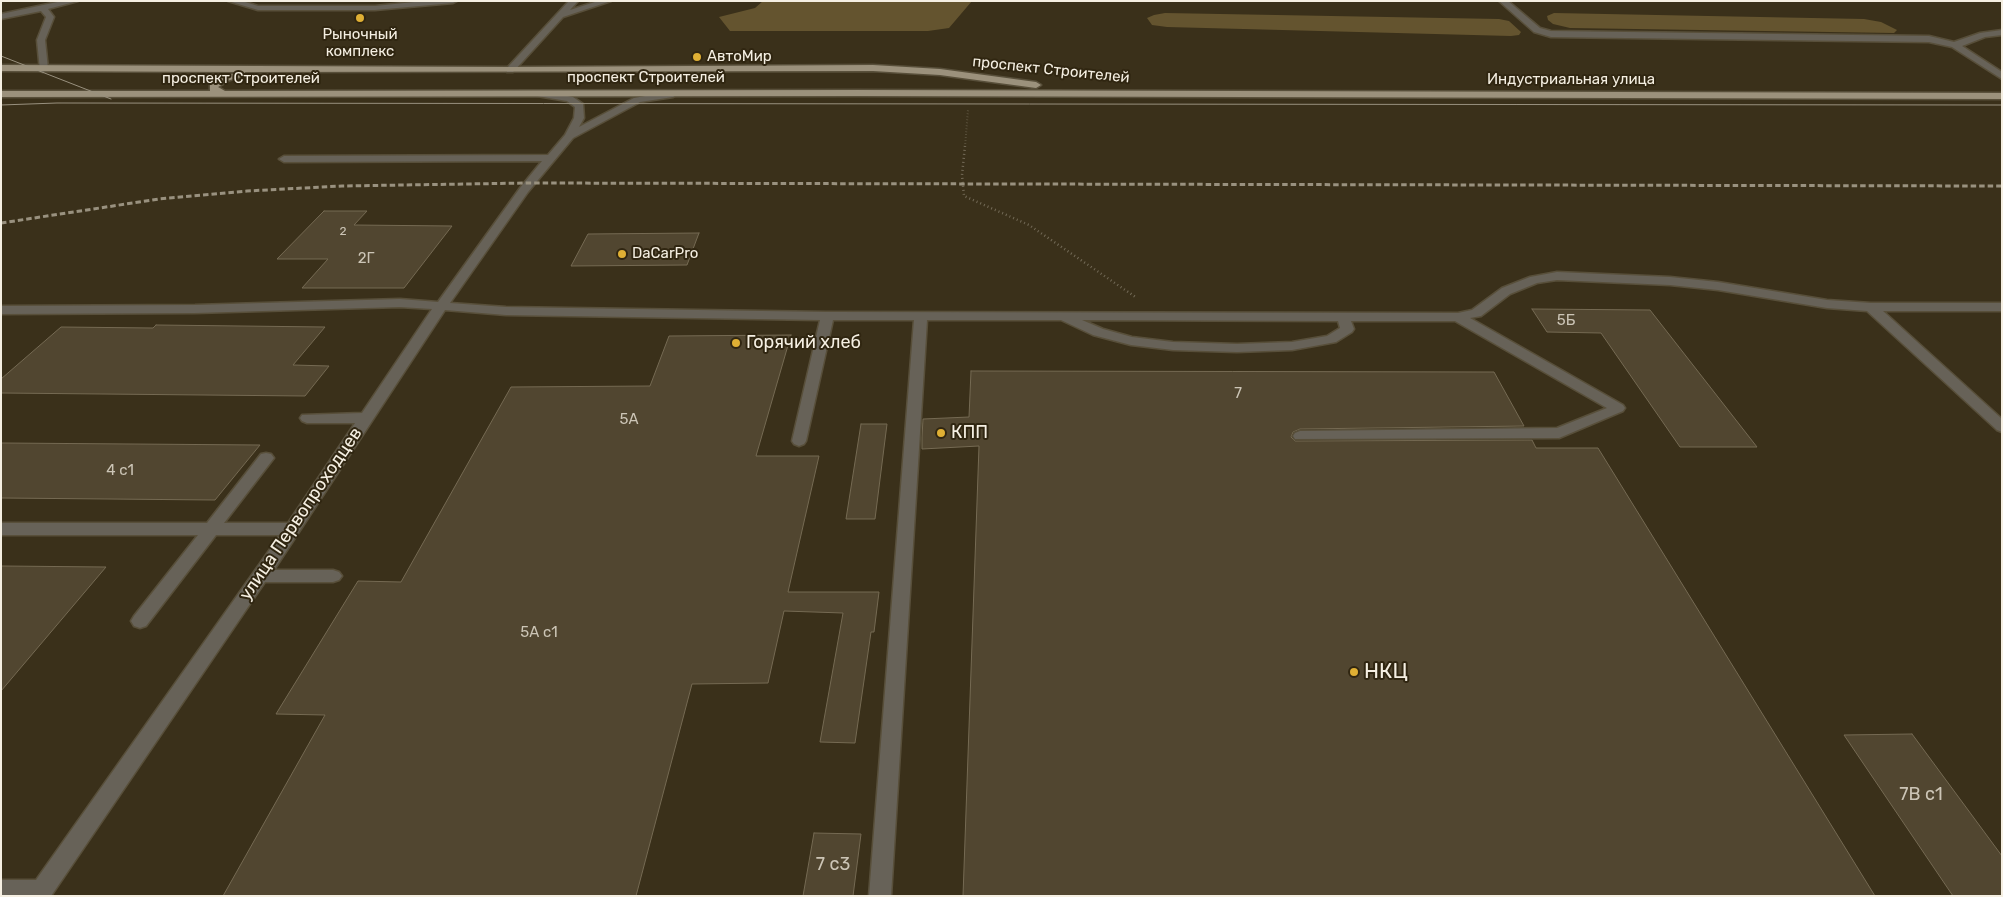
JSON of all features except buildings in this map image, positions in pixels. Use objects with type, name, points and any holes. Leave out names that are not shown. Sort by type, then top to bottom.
[{"type":"main road","name":"проспект Строителей","points":[[1,68],[510,70],[873,68],[940,72],[1035,85],[1140,94]]},
{"type":"main road","points":[[858,93],[881,89],[893,82],[896,76],[873,68]]},
{"type":"main road","points":[[224,94],[214,90],[213,86],[227,78],[283,69]]},
{"type":"main road","name":"проспект Строителей","points":[[1,94],[1140,94]]},
{"type":"main road","name":"Индустриальная улица","points":[[1140,94],[2002,96]]},
{"type":"street","points":[[1,17],[47,12],[74,1]]},
{"type":"street","points":[[232,1],[258,8],[374,8],[453,1]]},
{"type":"street","points":[[510,70],[574,1]]},
{"type":"street","points":[[561,15],[607,1]]},
{"type":"street","points":[[1503,1],[1537,30],[1551,34],[1929,40],[1955,44],[2002,76]]},
{"type":"street","points":[[43,69],[41,40],[47,12]]},
{"type":"street","points":[[1955,44],[1983,35],[2002,32]]},
{"type":"street","name":"улица Первопроходцев","points":[[39,893],[261,576],[442,306],[524,190],[569,136],[579,118],[580,106],[570,99],[536,93]]},
{"type":"street","name":"улица Первопроходцев","points":[[569,136],[637,100],[681,93]]},
{"type":"street","points":[[284,159],[550,158]]},
{"type":"street","points":[[1,310],[195,309],[400,303],[506,311],[827,316],[1458,317],[1476,313],[1506,291],[1534,280],[1557,276],[1670,281],[1718,286],[1827,304],[2002,307]]},
{"type":"street","points":[[1871,306],[2002,427]]},
{"type":"street","points":[[799,441],[827,316]]},
{"type":"street","points":[[1060,316],[1098,332],[1131,341],[1172,346],[1237,348],[1292,346],[1331,339],[1348,329],[1343,316]]},
{"type":"street","points":[[880,896],[921,317]]},
{"type":"street","points":[[1300,436],[1559,433],[1618,408],[1458,317]]},
{"type":"street","points":[[307,418],[366,418]]},
{"type":"street","points":[[140,621],[266,458]]},
{"type":"street","points":[[1,529],[293,529]]},
{"type":"street","points":[[261,576],[333,576]]},
{"type":"street","points":[[1,891],[39,893]]},
{"type":"path","points":[[969,106],[962,175],[964,196],[1029,224],[1140,300]]},
{"type":"shaded area","points":[[763,1],[972,1],[949,28],[928,31],[730,31],[719,17],[755,8]]},
{"type":"shaded area","points":[[1165,13],[1499,19],[1509,21],[1521,32],[1519,35],[1511,36],[1167,27],[1152,25],[1147,18]]},
{"type":"shaded area","points":[[1554,13],[1864,19],[1881,22],[1897,30],[1894,33],[1570,28],[1553,24],[1548,20],[1547,16]]},
{"type":"tram line","points":[[1,56],[111,99]]},
{"type":"tram line","points":[[1,105],[57,103],[2002,105]]},
{"type":"railway","points":[[1,223],[159,199],[247,191],[342,186],[529,183],[2002,186]]},
{"type":"place","name":"Рыночный комплекс","points":[[360,18]]},
{"type":"place","name":"АвтоМир","points":[[697,57]]},
{"type":"place","name":"DaCarPro","points":[[622,254]]},
{"type":"place","name":"Горячий хлеб","points":[[736,343]]},
{"type":"place","name":"КПП","points":[[941,433]]},
{"type":"place","name":"НКЦ","points":[[1354,672]]}]
